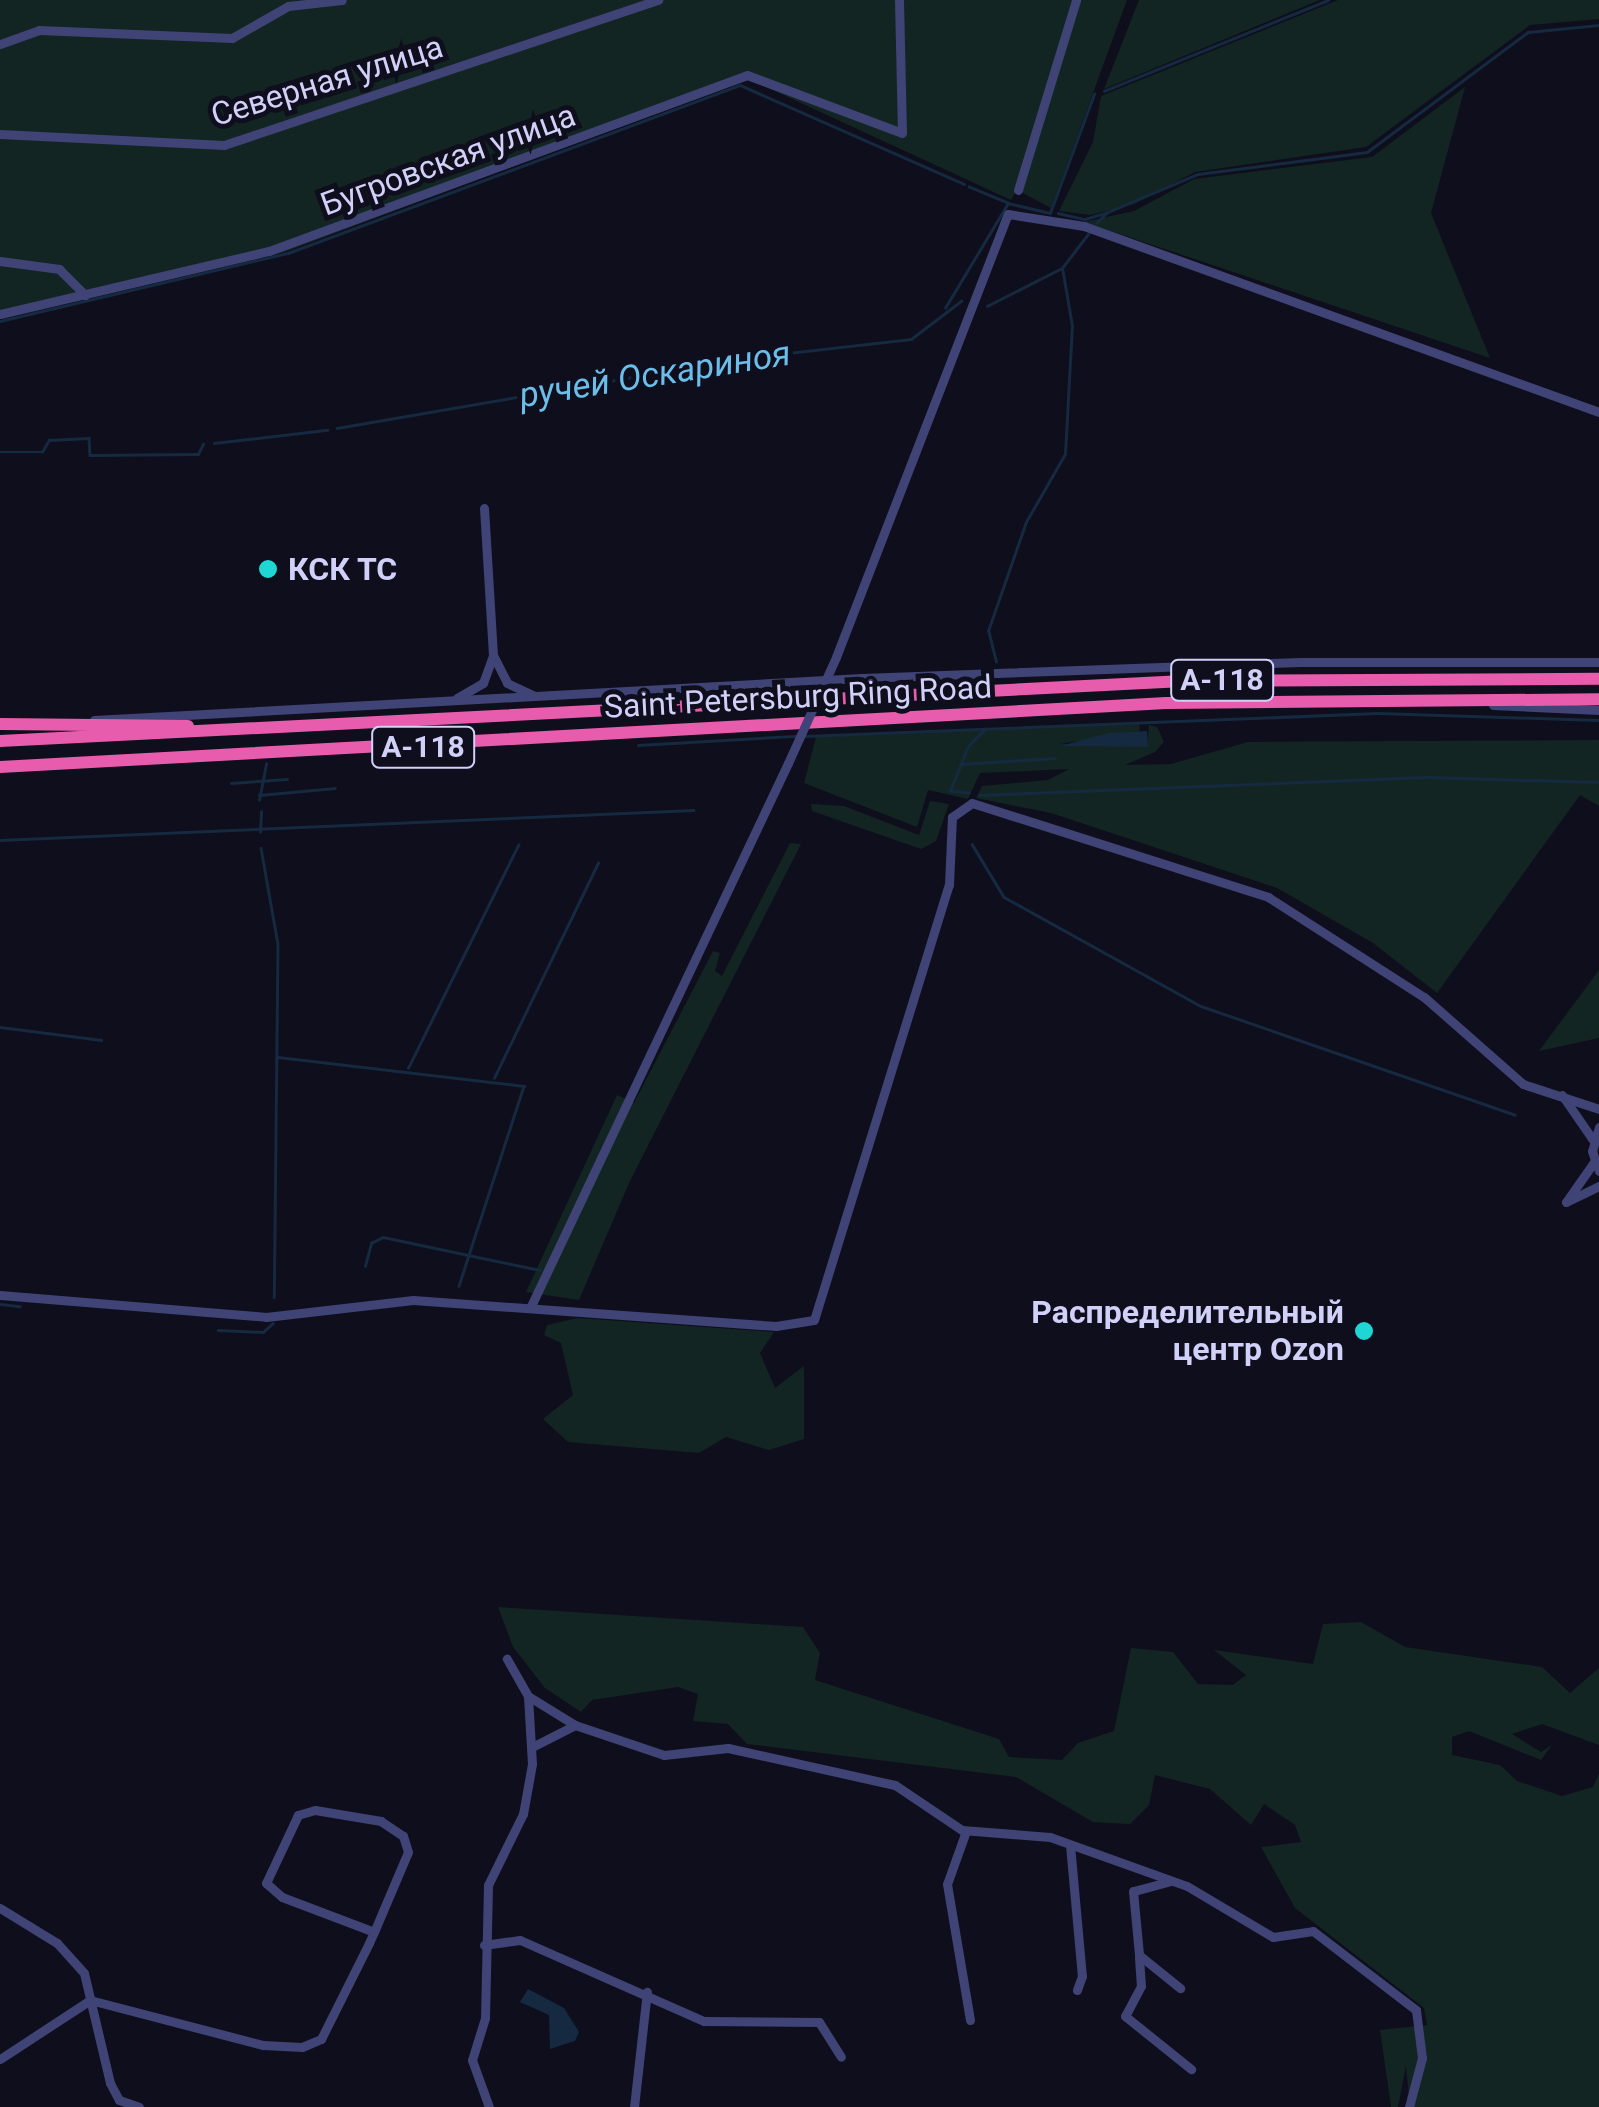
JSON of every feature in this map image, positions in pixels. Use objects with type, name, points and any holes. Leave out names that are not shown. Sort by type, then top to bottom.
[{"type":"highway","name":"Saint Petersburg Ring Road","points":[[0,741],[1182,681],[1599,678]]},
{"type":"highway","name":"Saint Petersburg Ring Road","points":[[0,767],[1380,698],[1599,699]]},
{"type":"highway","points":[[0,724],[236,730]]},
{"type":"street","points":[[0,44],[39,30],[232,38],[287,3],[342,0]]},
{"type":"street","name":"Северная улица","points":[[0,134],[224,144],[658,0]]},
{"type":"street","name":"Бугровская улица","points":[[0,314],[269,252],[747,75],[902,133],[899,0]]},
{"type":"street","points":[[1018,190],[1076,0]]},
{"type":"street","points":[[531,1306],[836,657],[1008,214],[1084,226],[1599,412]]},
{"type":"street","points":[[0,260],[59,269],[85,295]]},
{"type":"street","points":[[484,508],[493,655],[507,684],[545,698]]},
{"type":"street","points":[[444,702],[483,683],[493,655]]},
{"type":"street","points":[[37,723],[1302,662],[1599,662]]},
{"type":"street","points":[[1380,698],[1599,710]]},
{"type":"street","points":[[0,1296],[266,1317],[414,1300],[776,1326],[814,1320],[949,884],[952,817],[972,803],[1268,897],[1424,997],[1524,1084],[1599,1110]]},
{"type":"street","points":[[1562,1094],[1593,1140],[1597,1166],[1566,1202],[1599,1186]]},
{"type":"street","points":[[1593,1140],[1599,1127]]},
{"type":"street","points":[[489,2107],[472,2060],[485,2018],[488,1885],[523,1814],[532,1747],[528,1696],[507,1659]]},
{"type":"street","points":[[528,1696],[575,1725],[664,1754],[728,1748],[895,1785],[966,1831],[1070,1845],[1173,1880],[1273,1937],[1321,1935],[1395,1986],[1421,2029],[1422,2066],[1409,2107]]},
{"type":"street","points":[[532,1747],[575,1725]]},
{"type":"street","points":[[90,2000],[247,2041],[302,2047],[321,2039],[374,1932],[408,1852],[403,1836],[356,1814],[298,1815],[266,1883],[282,1897],[374,1932]]},
{"type":"street","points":[[966,1831],[947,1884],[970,2020]]},
{"type":"street","points":[[1070,1845],[1082,1976],[1077,1990]]},
{"type":"street","points":[[1173,1880],[1133,1891],[1141,1986],[1125,2016],[1191,2069]]},
{"type":"street","points":[[0,1908],[74,1959],[90,2000],[110,2083],[119,2100],[139,2107]]},
{"type":"street","points":[[484,1946],[520,1940],[647,1992],[704,2021],[818,2022],[841,2058]]},
{"type":"street","points":[[1139,1955],[1180,1988]]},
{"type":"street","points":[[634,2107],[647,1992]]},
{"type":"street","points":[[0,2059],[84,2012],[90,2000]]},
{"type":"green space","points":[[0,0],[1127,0],[1051,208],[1017,190],[1011,200],[747,78],[285,252],[0,318]]},
{"type":"green space","points":[[1139,0],[1320,0],[1104,89]]},
{"type":"green space","points":[[1338,0],[1599,0],[1599,19],[1530,25],[1366,147],[1195,172],[1134,204],[1090,215],[1059,211],[1093,142],[1101,96]]},
{"type":"green space","points":[[1465,87],[1431,213],[1490,358],[1084,222],[1134,211],[1194,179],[1372,157]]},
{"type":"green space","points":[[1139,723],[1140,731],[1060,744],[1147,747],[1149,725],[1157,727],[1164,742],[1155,752],[1125,765],[1171,764],[1248,742],[1599,740],[1599,806],[1580,795],[1437,993],[1373,943],[1277,888],[1051,813],[976,798],[982,786],[1048,780],[1069,769],[980,773],[968,799],[928,790],[917,827],[804,783],[816,737]]},
{"type":"green space","points":[[930,801],[949,804],[936,841],[921,849],[812,811],[811,804],[844,806],[919,835]]},
{"type":"green space","points":[[790,843],[801,844],[629,1183],[579,1300],[526,1292],[617,1095],[634,1103],[713,951],[720,953],[715,971],[722,976]]},
{"type":"green space","points":[[1599,970],[1599,1038],[1539,1051]]},
{"type":"green space","points":[[577,1318],[774,1332],[760,1353],[775,1388],[804,1366],[804,1439],[769,1450],[726,1437],[699,1453],[568,1442],[543,1419],[573,1395],[561,1343],[544,1335],[547,1325]]},
{"type":"green space","points":[[498,1607],[803,1627],[820,1653],[815,1680],[999,1739],[1009,1757],[1062,1760],[1078,1743],[1114,1731],[1131,1648],[1173,1652],[1198,1684],[1233,1685],[1246,1675],[1214,1650],[1313,1664],[1323,1624],[1361,1622],[1405,1647],[1542,1667],[1570,1693],[1599,1668],[1599,1745],[1542,1724],[1512,1734],[1541,1752],[1552,1745],[1541,1760],[1469,1731],[1452,1737],[1452,1755],[1500,1765],[1517,1781],[1562,1796],[1593,1787],[1599,1774],[1599,2107],[1410,2107],[1406,2066],[1398,2107],[1391,2107],[1380,2030],[1427,2025],[1424,2008],[1295,1908],[1261,1847],[1301,1842],[1295,1825],[1264,1804],[1251,1825],[1210,1789],[1155,1775],[1149,1805],[1130,1824],[1093,1822],[1016,1777],[747,1744],[728,1724],[693,1721],[698,1694],[678,1687],[592,1700],[581,1712],[545,1688],[513,1647]]},
{"type":"water","points":[[1147,731],[1148,747],[1060,746],[1108,733]]},
{"type":"water","points":[[528,1989],[564,2008],[579,2032],[575,2041],[550,2049],[549,2015],[520,2002]]},
{"type":"waterway","points":[[1104,91],[1328,0]]},
{"type":"waterway","name":"ручей Оскариноя","points":[[1108,212],[1198,174],[1367,152],[1528,32],[1599,25]]},
{"type":"waterway","points":[[0,321],[288,253],[740,85],[964,184]]},
{"type":"waterway","points":[[1008,203],[1050,213],[1094,94]]},
{"type":"waterway","points":[[945,308],[1008,203],[969,187]]},
{"type":"waterway","name":"ручей Оскариноя","points":[[1058,213],[1085,219],[1108,212],[1097,223]]},
{"type":"waterway","name":"ручей Оскариноя","points":[[987,306],[1062,268],[1088,234]]},
{"type":"waterway","points":[[996,662],[988,631],[1026,522],[1065,454],[1072,326],[1062,268]]},
{"type":"waterway","name":"ручей Оскариноя","points":[[337,428],[736,359],[911,339],[961,301]]},
{"type":"waterway","name":"ручей Оскариноя","points":[[214,443],[327,430]]},
{"type":"waterway","name":"ручей Оскариноя","points":[[0,452],[42,452],[49,440],[89,438],[90,455],[198,454],[203,444]]},
{"type":"waterway","points":[[804,736],[1378,713],[1599,720]]},
{"type":"waterway","points":[[969,793],[950,791],[968,746],[985,729]]},
{"type":"waterway","points":[[638,745],[796,736]]},
{"type":"waterway","points":[[961,764],[1055,758]]},
{"type":"waterway","points":[[259,800],[266,764]]},
{"type":"waterway","points":[[979,795],[1427,777],[1599,782]]},
{"type":"waterway","points":[[231,783],[287,779]]},
{"type":"waterway","points":[[259,795],[335,788]]},
{"type":"waterway","points":[[0,840],[693,810]]},
{"type":"waterway","points":[[260,832],[261,812]]},
{"type":"waterway","points":[[972,844],[1004,897],[1201,1006],[1515,1115]]},
{"type":"waterway","points":[[408,1068],[518,845]]},
{"type":"waterway","points":[[261,848],[278,944],[274,1297]]},
{"type":"waterway","points":[[494,1078],[598,863]]},
{"type":"waterway","points":[[0,1027],[101,1040]]},
{"type":"waterway","points":[[278,1057],[524,1086],[459,1286]]},
{"type":"waterway","points":[[365,1266],[371,1243],[383,1237],[540,1270]]},
{"type":"waterway","points":[[0,1304],[20,1306]]},
{"type":"waterway","points":[[218,1330],[263,1332],[273,1323]]},
{"type":"place","name":"КСК ТС","points":[[268,569]]},
{"type":"place","name":"Распределительный центр Ozon","points":[[1364,1331]]}]
